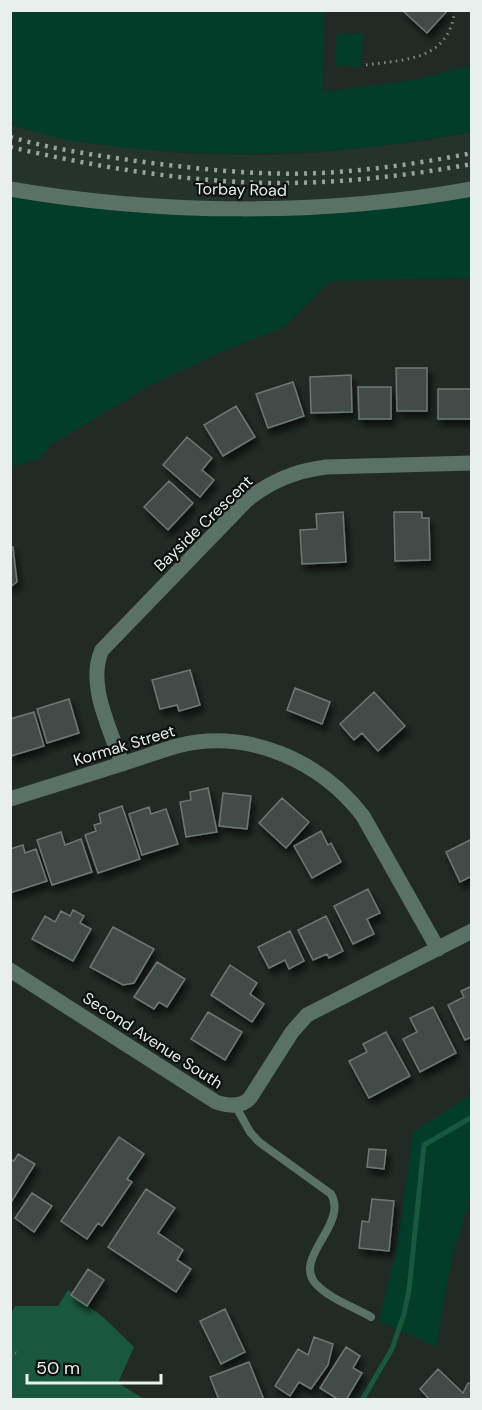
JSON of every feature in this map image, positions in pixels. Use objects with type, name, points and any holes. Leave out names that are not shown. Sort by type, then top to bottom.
[{"type":"street","name":"Torbay Road","points":[[10,189],[48,196],[123,203],[222,208],[310,208],[384,202],[471,189]]},
{"type":"street","name":"Bayside Crescent","points":[[122,764],[97,685],[96,668],[102,650],[247,500],[265,486],[284,476],[304,470],[326,467],[471,463]]},
{"type":"street","name":"Kormak Street","points":[[10,799],[178,746],[228,741],[274,751],[317,772],[336,786],[363,816],[438,949]]},
{"type":"street","name":"Second Avenue South","points":[[10,970],[216,1102],[235,1106],[246,1103],[250,1098],[301,1020],[471,930]]},
{"type":"lane","points":[[235,1106],[250,1132],[259,1142],[331,1194],[336,1202],[335,1211],[314,1255],[311,1274],[322,1290],[371,1317]]},
{"type":"path","points":[[366,65],[412,58],[435,49],[445,40],[453,22],[455,10]]},
{"type":"path","points":[[10,1350],[16,1353]]},
{"type":"shaded area","points":[[10,11],[324,11],[323,92],[414,80],[471,66],[471,132],[325,151],[228,154],[130,148],[72,141],[46,135],[11,125]]},
{"type":"shaded area","points":[[337,33],[363,34],[361,67],[335,65]]},
{"type":"shaded area","points":[[10,125],[79,142],[178,153],[259,155],[313,153],[424,141],[471,132],[471,187],[436,194],[222,206],[11,188]]},
{"type":"shaded area","points":[[471,187],[471,278],[331,281],[284,327],[221,352],[147,387],[52,444],[40,458],[11,468],[10,188],[48,194],[310,206]]},
{"type":"shaded area","points":[[471,1095],[471,1193],[451,1263],[436,1347],[379,1321],[397,1247],[413,1132]]},
{"type":"shaded area","points":[[68,1290],[104,1318],[134,1347],[118,1383],[144,1399],[11,1399],[10,1316],[15,1306],[58,1306]]},
{"type":"building","points":[[402,10],[448,10],[427,33]]},
{"type":"building","points":[[396,368],[427,368],[427,411],[397,411]]},
{"type":"building","points":[[351,375],[352,412],[311,413],[310,377]]},
{"type":"building","points":[[293,382],[304,416],[268,428],[256,394]]},
{"type":"building","points":[[358,387],[391,387],[391,419],[359,419]]},
{"type":"building","points":[[438,389],[472,389],[472,419],[438,419]]},
{"type":"building","points":[[236,406],[255,437],[223,456],[204,425]]},
{"type":"building","points":[[187,437],[212,458],[202,470],[214,480],[200,497],[163,465]]},
{"type":"building","points":[[169,481],[193,503],[168,530],[144,507]]},
{"type":"building","points":[[343,512],[346,562],[302,564],[300,530],[317,529],[316,514]]},
{"type":"building","points":[[394,512],[422,512],[422,518],[429,518],[430,560],[395,561]]},
{"type":"building","points":[[10,547],[13,547],[17,582],[10,587]]},
{"type":"building","points":[[190,670],[200,705],[179,711],[177,705],[160,709],[152,680]]},
{"type":"building","points":[[295,688],[330,702],[322,724],[287,710]]},
{"type":"building","points":[[374,692],[405,726],[378,751],[362,733],[354,740],[340,724]]},
{"type":"building","points":[[69,699],[79,733],[47,743],[37,709]]},
{"type":"building","points":[[34,712],[44,746],[11,756],[10,719]]},
{"type":"building","points":[[208,788],[217,832],[186,837],[180,802],[191,800],[190,792]]},
{"type":"building","points":[[223,793],[251,796],[247,829],[219,826]]},
{"type":"building","points":[[282,798],[309,822],[286,848],[259,823]]},
{"type":"building","points":[[122,806],[140,859],[98,873],[85,835],[96,831],[94,825],[101,823],[99,814]]},
{"type":"building","points":[[149,807],[151,814],[166,809],[178,844],[142,855],[129,814]]},
{"type":"building","points":[[321,831],[328,845],[331,843],[341,862],[312,878],[294,846]]},
{"type":"building","points":[[61,832],[65,845],[81,839],[92,872],[52,885],[37,840]]},
{"type":"building","points":[[472,839],[472,876],[460,882],[446,852]]},
{"type":"building","points":[[23,845],[25,853],[36,849],[47,881],[10,893],[10,849]]},
{"type":"building","points":[[368,889],[380,913],[367,919],[374,934],[353,944],[334,906]]},
{"type":"building","points":[[73,910],[84,916],[80,923],[91,929],[73,961],[32,939],[45,916],[55,922],[61,911],[70,916]]},
{"type":"building","points":[[326,916],[343,951],[329,958],[327,954],[313,960],[298,930]]},
{"type":"building","points":[[113,927],[154,949],[134,983],[123,985],[90,967]]},
{"type":"building","points":[[290,931],[304,961],[289,969],[285,960],[269,968],[258,947]]},
{"type":"building","points":[[157,962],[185,979],[167,1007],[159,1002],[154,1009],[134,997]]},
{"type":"building","points":[[230,965],[257,983],[250,994],[264,1004],[252,1022],[211,995]]},
{"type":"building","points":[[472,986],[472,1037],[465,1040],[448,1005],[464,997],[461,991]]},
{"type":"building","points":[[433,1007],[456,1053],[420,1072],[403,1039],[417,1032],[410,1018]]},
{"type":"building","points":[[208,1012],[242,1032],[225,1060],[191,1039]]},
{"type":"building","points":[[386,1032],[410,1076],[369,1098],[349,1061],[367,1052],[363,1044]]},
{"type":"building","points":[[119,1137],[144,1154],[127,1179],[132,1182],[102,1226],[98,1223],[87,1239],[61,1221]]},
{"type":"building","points":[[369,1149],[386,1150],[384,1169],[367,1167]]},
{"type":"building","points":[[18,1154],[35,1164],[10,1204],[10,1159],[14,1161]]},
{"type":"building","points":[[146,1189],[175,1208],[158,1233],[183,1250],[177,1260],[191,1269],[176,1292],[108,1247]]},
{"type":"building","points":[[32,1193],[52,1206],[34,1232],[15,1218]]},
{"type":"building","points":[[372,1199],[394,1201],[389,1251],[359,1248],[362,1221],[369,1222]]},
{"type":"building","points":[[88,1269],[104,1280],[87,1306],[71,1295]]},
{"type":"building","points":[[225,1309],[245,1352],[221,1364],[200,1321]]},
{"type":"building","points":[[314,1337],[333,1344],[328,1365],[311,1389],[299,1382],[290,1396],[275,1386],[298,1349],[308,1355]]},
{"type":"building","points":[[346,1347],[360,1356],[353,1368],[362,1373],[346,1400],[339,1400],[320,1388]]},
{"type":"building","points":[[249,1362],[264,1400],[219,1400],[210,1377]]},
{"type":"building","points":[[438,1369],[463,1393],[468,1383],[472,1384],[472,1400],[430,1400],[420,1389]]},
{"type":"waterway","points":[[362,1400],[392,1349],[404,1314],[409,1290],[424,1145],[472,1117]]},
{"type":"railway","points":[[10,137],[57,148],[136,161],[276,174],[360,170],[472,153]]},
{"type":"railway","points":[[10,147],[114,168],[185,178],[255,183],[359,179],[404,175],[472,164]]}]
